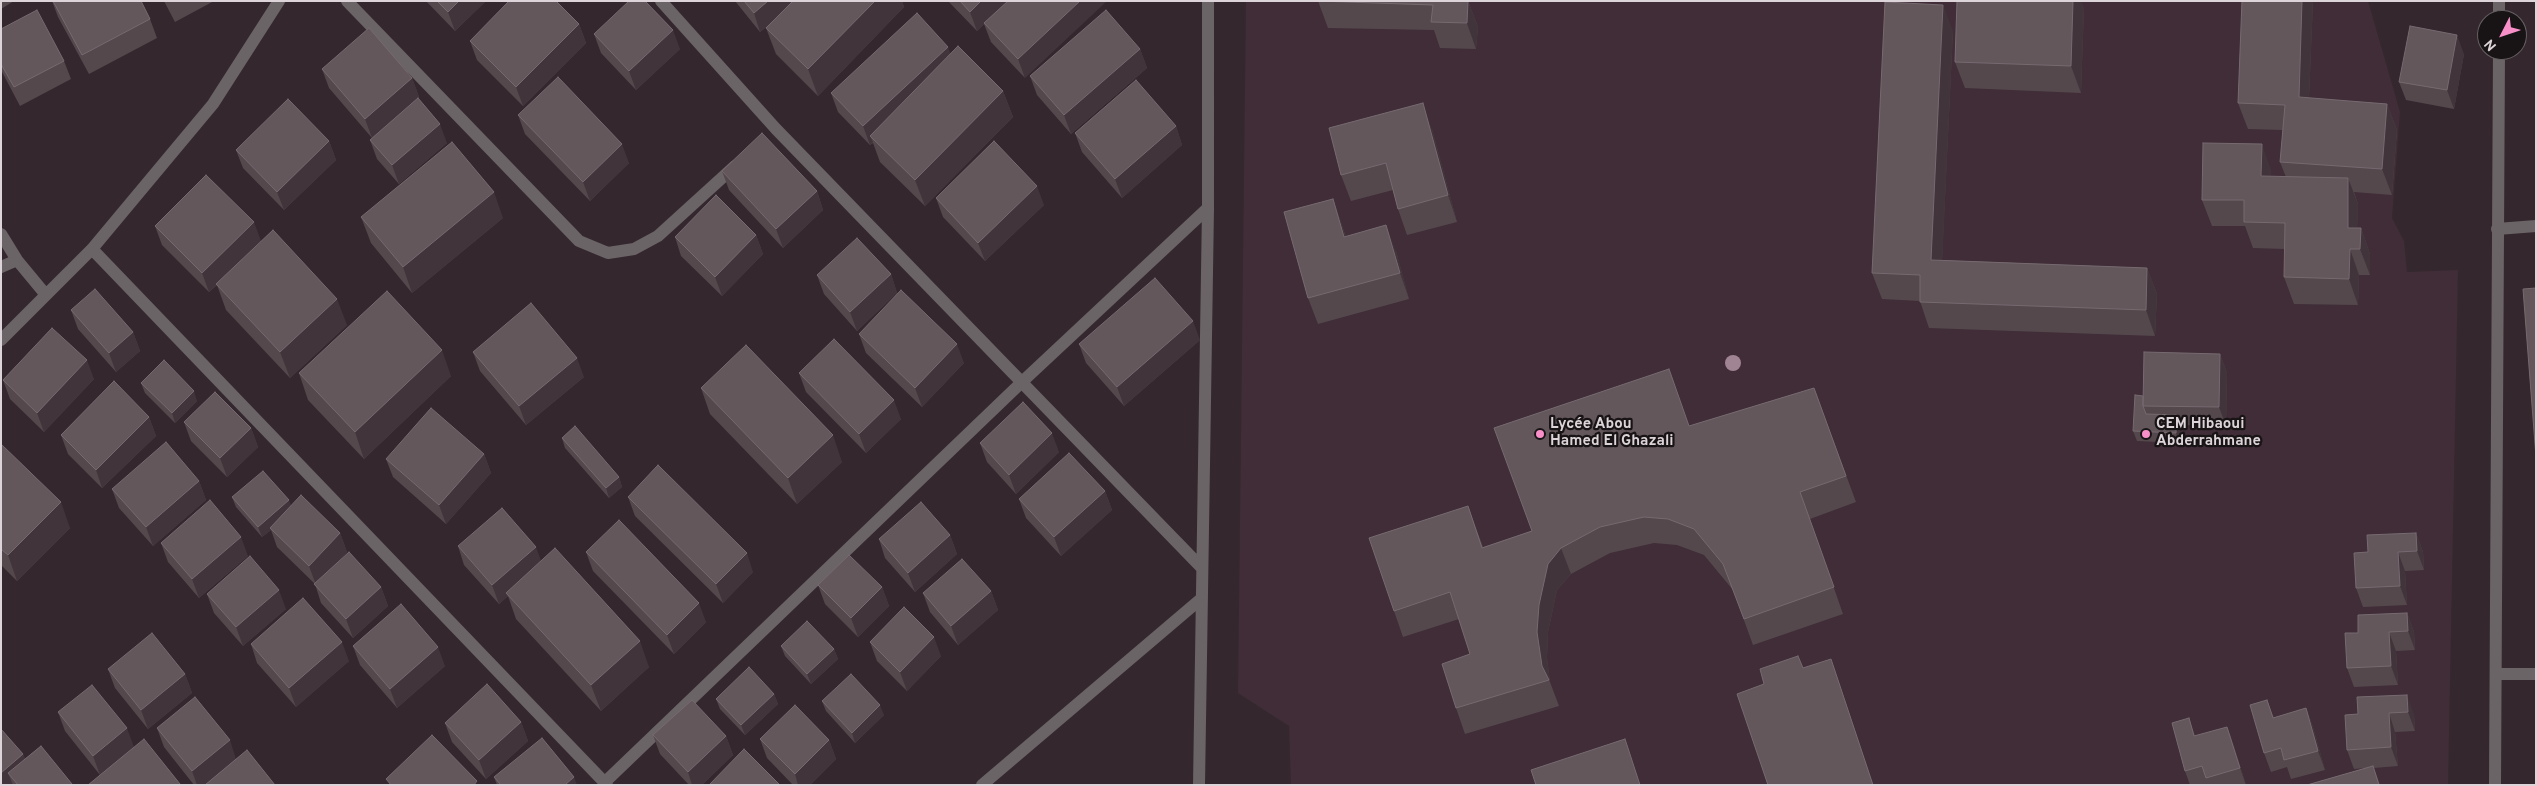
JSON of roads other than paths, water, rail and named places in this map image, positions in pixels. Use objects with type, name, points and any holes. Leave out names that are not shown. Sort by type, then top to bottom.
[{"type":"street","points":[[1,340],[92,249],[212,104],[279,1]]},
{"type":"street","points":[[347,1],[579,241],[608,253],[634,249],[658,236],[746,156]]},
{"type":"street","points":[[661,1],[772,132],[1023,381],[1202,568]]},
{"type":"street","points":[[1199,785],[1208,208],[1208,1]]},
{"type":"street","points":[[2495,785],[2499,60]]},
{"type":"street","points":[[92,249],[606,783],[1023,381],[1208,208]]},
{"type":"street","points":[[2497,229],[2536,226]]},
{"type":"street","points":[[1,234],[18,260],[46,296]]},
{"type":"street","points":[[1,267],[18,260]]},
{"type":"street","points":[[982,785],[1202,598]]},
{"type":"street","points":[[2496,674],[2536,674]]},
{"type":"place","name":"Lycée Abou Hamed El Ghazali","points":[[1540,434]]},
{"type":"place","name":"CEM Hibaoui Abderrahmane","points":[[2146,434]]}]
